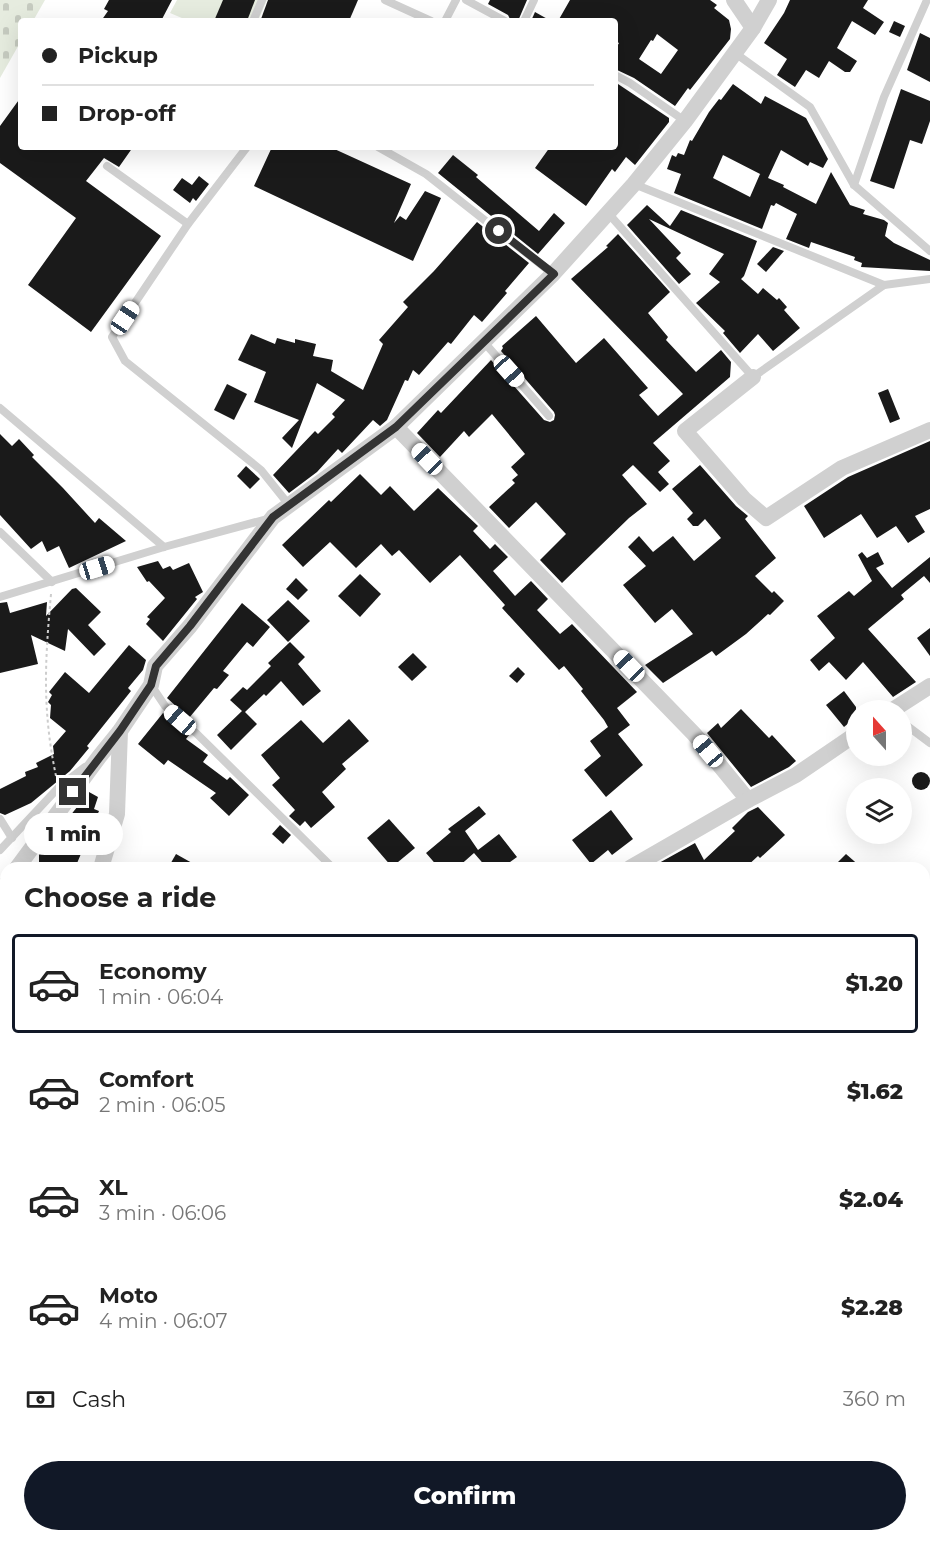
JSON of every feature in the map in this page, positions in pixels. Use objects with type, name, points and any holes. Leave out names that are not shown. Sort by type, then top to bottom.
[{"type":"street","points":[[734,0],[753,28]]},
{"type":"street","points":[[21,862],[120,731],[151,685],[156,666],[190,626],[273,517],[396,427],[554,274],[634,184],[685,121],[753,28],[768,0]]},
{"type":"street","points":[[753,377],[685,431],[744,499],[766,518],[842,468],[930,430]]},
{"type":"street","points":[[396,427],[694,734],[748,800]]},
{"type":"street","points":[[908,700],[930,686]]},
{"type":"street","points":[[103,862],[117,814],[120,731]]},
{"type":"street","points":[[640,862],[796,775],[846,741]]},
{"type":"lane","points":[[254,18],[262,0]]},
{"type":"lane","points":[[385,0],[424,18]]},
{"type":"lane","points":[[447,18],[456,0]]},
{"type":"lane","points":[[466,0],[500,18]]},
{"type":"lane","points":[[525,18],[534,0]]},
{"type":"lane","points":[[854,185],[884,97],[927,0]]},
{"type":"lane","points":[[735,53],[810,107],[854,185],[930,251]]},
{"type":"lane","points":[[618,77],[685,121]]},
{"type":"lane","points":[[245,150],[188,224],[112,337],[125,361],[261,470],[289,505]]},
{"type":"lane","points":[[383,150],[426,174],[554,274]]},
{"type":"lane","points":[[107,166],[188,224]]},
{"type":"lane","points":[[634,184],[884,285]]},
{"type":"lane","points":[[608,213],[753,377],[884,285],[930,279]]},
{"type":"lane","points":[[483,341],[549,416]]},
{"type":"lane","points":[[0,408],[164,548]]},
{"type":"lane","points":[[0,597],[164,548],[253,525],[273,517]]},
{"type":"lane","points":[[0,531],[52,582]]},
{"type":"lane","points":[[151,685],[165,706],[196,733],[327,862]]},
{"type":"lane","points":[[912,730],[930,743]]},
{"type":"lane","points":[[0,850],[58,787],[99,757]]},
{"type":"lane","points":[[0,819],[12,838]]},
{"type":"path","points":[[52,582],[45,656],[45,696],[48,738],[58,787]]},
{"type":"green space","points":[[0,0],[45,0],[35,18],[18,18],[18,46],[0,78]]},
{"type":"green space","points":[[177,0],[267,0],[259,18],[182,18],[170,13]]},
{"type":"building","points":[[109,0],[172,0],[163,18],[103,18],[108,11],[104,9]]},
{"type":"building","points":[[223,0],[255,0],[248,18],[215,18]]},
{"type":"building","points":[[268,0],[358,0],[350,18],[261,18]]},
{"type":"building","points":[[490,0],[527,0],[519,18],[510,18],[488,4]]},
{"type":"building","points":[[570,0],[710,0],[717,5],[714,8],[729,20],[731,29],[730,39],[675,106],[634,78],[618,70],[618,18],[560,18]],"holes":[[[657,34],[678,50],[661,74],[639,59]]]},
{"type":"building","points":[[790,0],[868,0],[863,8],[884,22],[875,35],[852,21],[837,48],[857,61],[850,72],[845,72],[829,61],[819,78],[806,70],[795,87],[777,75],[787,59],[764,43]]},
{"type":"building","points":[[535,12],[546,18],[532,18]]},
{"type":"building","points":[[894,21],[905,26],[900,37],[889,32]]},
{"type":"building","points":[[920,33],[930,38],[930,82],[907,70]]},
{"type":"building","points":[[618,84],[669,118],[669,122],[635,165],[626,157],[615,172],[612,169],[586,206],[535,168],[548,150],[618,150]]},
{"type":"building","points":[[733,84],[761,104],[765,96],[806,118],[828,159],[823,168],[810,162],[808,166],[781,150],[768,178],[816,204],[831,172],[850,205],[865,210],[863,214],[888,223],[885,236],[894,243],[930,260],[930,271],[861,267],[862,263],[854,260],[855,257],[811,242],[809,248],[786,239],[797,214],[776,203],[774,206],[771,205],[762,229],[674,193],[681,174],[667,169],[672,155],[676,157],[678,153],[684,155],[690,140],[692,141],[719,99],[721,100]],"holes":[[[723,155],[766,177],[760,174],[750,197],[713,178]]]},
{"type":"building","points":[[901,89],[930,101],[930,121],[922,144],[910,140],[894,189],[870,181]]},
{"type":"building","points":[[18,101],[18,150],[131,150],[119,167],[104,158],[86,181],[161,236],[91,332],[28,285],[76,218],[0,163],[0,126]]},
{"type":"building","points":[[271,150],[337,150],[411,184],[394,223],[400,216],[406,220],[425,191],[441,198],[413,261],[254,186]]},
{"type":"building","points":[[453,155],[539,231],[554,213],[565,223],[538,254],[438,173]]},
{"type":"building","points":[[199,176],[209,184],[196,201],[193,198],[190,203],[173,190],[182,178],[192,185]]},
{"type":"building","points":[[647,205],[670,226],[681,210],[757,241],[741,279],[758,294],[763,288],[777,300],[779,298],[787,307],[784,310],[800,328],[773,351],[758,334],[740,353],[723,333],[725,331],[696,303],[720,282],[709,274],[724,254],[649,219],[681,253],[676,258],[691,274],[679,284],[627,225]]},
{"type":"building","points":[[477,222],[529,263],[482,322],[474,315],[451,344],[448,342],[419,375],[413,370],[408,381],[405,380],[387,420],[380,426],[373,420],[342,453],[338,449],[317,472],[289,493],[273,475],[315,431],[318,434],[335,417],[332,414],[345,400],[317,383],[292,448],[282,438],[299,420],[254,402],[266,372],[238,360],[251,334],[275,344],[277,338],[295,343],[295,339],[316,344],[313,356],[333,360],[331,371],[363,390],[383,344],[379,340],[408,307],[403,302]]},
{"type":"building","points":[[618,234],[670,292],[648,313],[668,337],[666,340],[696,372],[721,350],[731,362],[730,377],[653,443],[670,461],[658,472],[669,484],[660,492],[633,465],[622,475],[647,504],[629,518],[562,583],[540,560],[566,534],[536,502],[509,528],[489,507],[515,483],[512,480],[518,475],[511,467],[525,454],[492,414],[469,437],[464,431],[440,457],[417,433],[438,410],[441,413],[491,360],[544,420],[550,422],[554,420],[554,412],[501,351],[502,346],[536,316],[576,363],[604,338],[648,388],[639,395],[658,416],[683,394],[571,279],[608,247],[606,246]]},
{"type":"building","points":[[773,247],[784,251],[766,272],[757,264]]},
{"type":"building","points":[[227,384],[247,394],[234,420],[214,410]]},
{"type":"building","points":[[888,389],[900,419],[890,423],[878,393]]},
{"type":"building","points":[[0,434],[12,446],[19,439],[34,455],[32,457],[95,523],[99,518],[126,541],[69,568],[59,546],[47,552],[42,541],[31,549],[0,515]]},
{"type":"building","points":[[930,441],[930,509],[915,516],[925,532],[908,543],[896,526],[877,538],[861,514],[824,538],[804,506],[848,477]]},
{"type":"building","points":[[700,465],[736,506],[748,516],[745,519],[776,558],[755,576],[784,601],[770,615],[768,614],[716,656],[712,651],[663,683],[645,665],[693,634],[672,609],[655,623],[623,585],[646,566],[628,547],[639,536],[653,552],[673,536],[694,561],[721,538],[705,519],[698,526],[693,526],[687,519],[693,513],[672,489]]},
{"type":"building","points":[[246,466],[260,479],[250,489],[237,476]]},
{"type":"building","points":[[360,474],[381,495],[390,486],[414,511],[438,488],[478,526],[473,531],[490,549],[495,544],[508,557],[493,571],[515,596],[531,581],[548,599],[537,610],[560,634],[572,624],[637,692],[617,708],[630,725],[618,734],[643,765],[606,797],[584,770],[601,756],[590,741],[608,727],[604,720],[564,666],[559,670],[502,608],[505,605],[460,555],[430,583],[399,550],[392,556],[381,544],[356,568],[330,542],[303,567],[282,545]]},
{"type":"building","points":[[862,552],[867,558],[878,552],[884,564],[876,568],[892,588],[930,557],[930,583],[924,576],[901,595],[904,599],[868,629],[916,682],[893,697],[863,662],[846,680],[829,662],[819,671],[810,660],[835,638],[817,616],[849,591],[854,596],[872,581],[858,555]]},
{"type":"building","points":[[158,561],[163,569],[170,566],[173,570],[189,563],[203,592],[195,597],[197,599],[163,641],[146,624],[150,619],[147,617],[165,598],[149,581],[147,582],[137,567]]},
{"type":"building","points":[[360,574],[381,594],[360,617],[338,596]]},
{"type":"building","points":[[296,578],[308,590],[298,600],[286,589]]},
{"type":"building","points":[[76,588],[101,612],[88,625],[106,644],[94,656],[68,629],[65,651],[31,635],[38,664],[0,673],[0,603],[7,602],[10,613],[47,602],[46,616],[72,589]]},
{"type":"building","points":[[288,600],[310,621],[288,642],[267,620]]},
{"type":"building","points":[[242,603],[270,627],[253,647],[247,642],[223,671],[229,675],[217,689],[214,688],[189,718],[167,698]]},
{"type":"building","points":[[930,628],[930,656],[917,638]]},
{"type":"building","points":[[290,642],[305,657],[298,664],[321,691],[303,706],[281,681],[245,712],[257,724],[231,750],[217,735],[242,711],[230,700],[243,687],[247,690],[271,666],[268,663]]},
{"type":"building","points":[[129,645],[146,660],[143,670],[128,688],[131,691],[87,746],[89,748],[70,771],[31,803],[5,815],[0,813],[0,789],[26,776],[25,772],[38,767],[36,763],[54,754],[53,746],[66,731],[50,718],[51,705],[48,702],[52,695],[49,692],[65,672],[89,693]]},
{"type":"building","points":[[413,653],[427,667],[412,681],[398,667]]},
{"type":"building","points":[[518,667],[525,674],[517,683],[509,676]]},
{"type":"building","points":[[844,691],[851,700],[846,700],[846,725],[844,727],[826,705]]},
{"type":"building","points":[[741,709],[769,738],[772,735],[796,761],[751,787],[707,733],[718,723],[721,728]]},
{"type":"building","points":[[163,713],[189,735],[186,739],[208,755],[203,762],[227,780],[230,777],[249,795],[229,816],[210,798],[216,793],[168,760],[164,765],[138,744]]},
{"type":"building","points":[[349,719],[369,741],[342,764],[346,769],[322,792],[335,807],[311,828],[305,821],[300,826],[289,816],[295,810],[272,785],[280,778],[261,755],[301,720],[323,743]]},
{"type":"building","points":[[921,772],[929,778],[927,787],[921,790],[915,787],[912,781],[915,775]]},
{"type":"building","points":[[89,792],[98,797],[94,809],[99,811],[78,862],[39,862],[39,855]]},
{"type":"building","points":[[479,806],[486,814],[465,831],[478,850],[499,834],[517,857],[510,862],[482,862],[474,853],[464,862],[434,862],[426,853],[451,832],[448,829]]},
{"type":"building","points":[[758,807],[785,835],[760,858],[758,856],[752,862],[661,862],[695,843],[704,860],[735,831],[732,828],[748,812]]},
{"type":"building","points":[[611,810],[633,839],[612,855],[608,850],[593,862],[589,862],[572,840]]},
{"type":"building","points":[[389,819],[415,848],[398,862],[388,862],[367,838]]},
{"type":"building","points":[[280,825],[291,835],[283,844],[272,834]]},
{"type":"building","points":[[176,854],[190,862],[171,862]]},
{"type":"building","points":[[846,854],[855,862],[838,862]]},
{"type":"route","points":[[73,792],[120,731],[151,685],[156,666],[190,626],[273,517],[396,427],[554,274],[499,231]]}]
